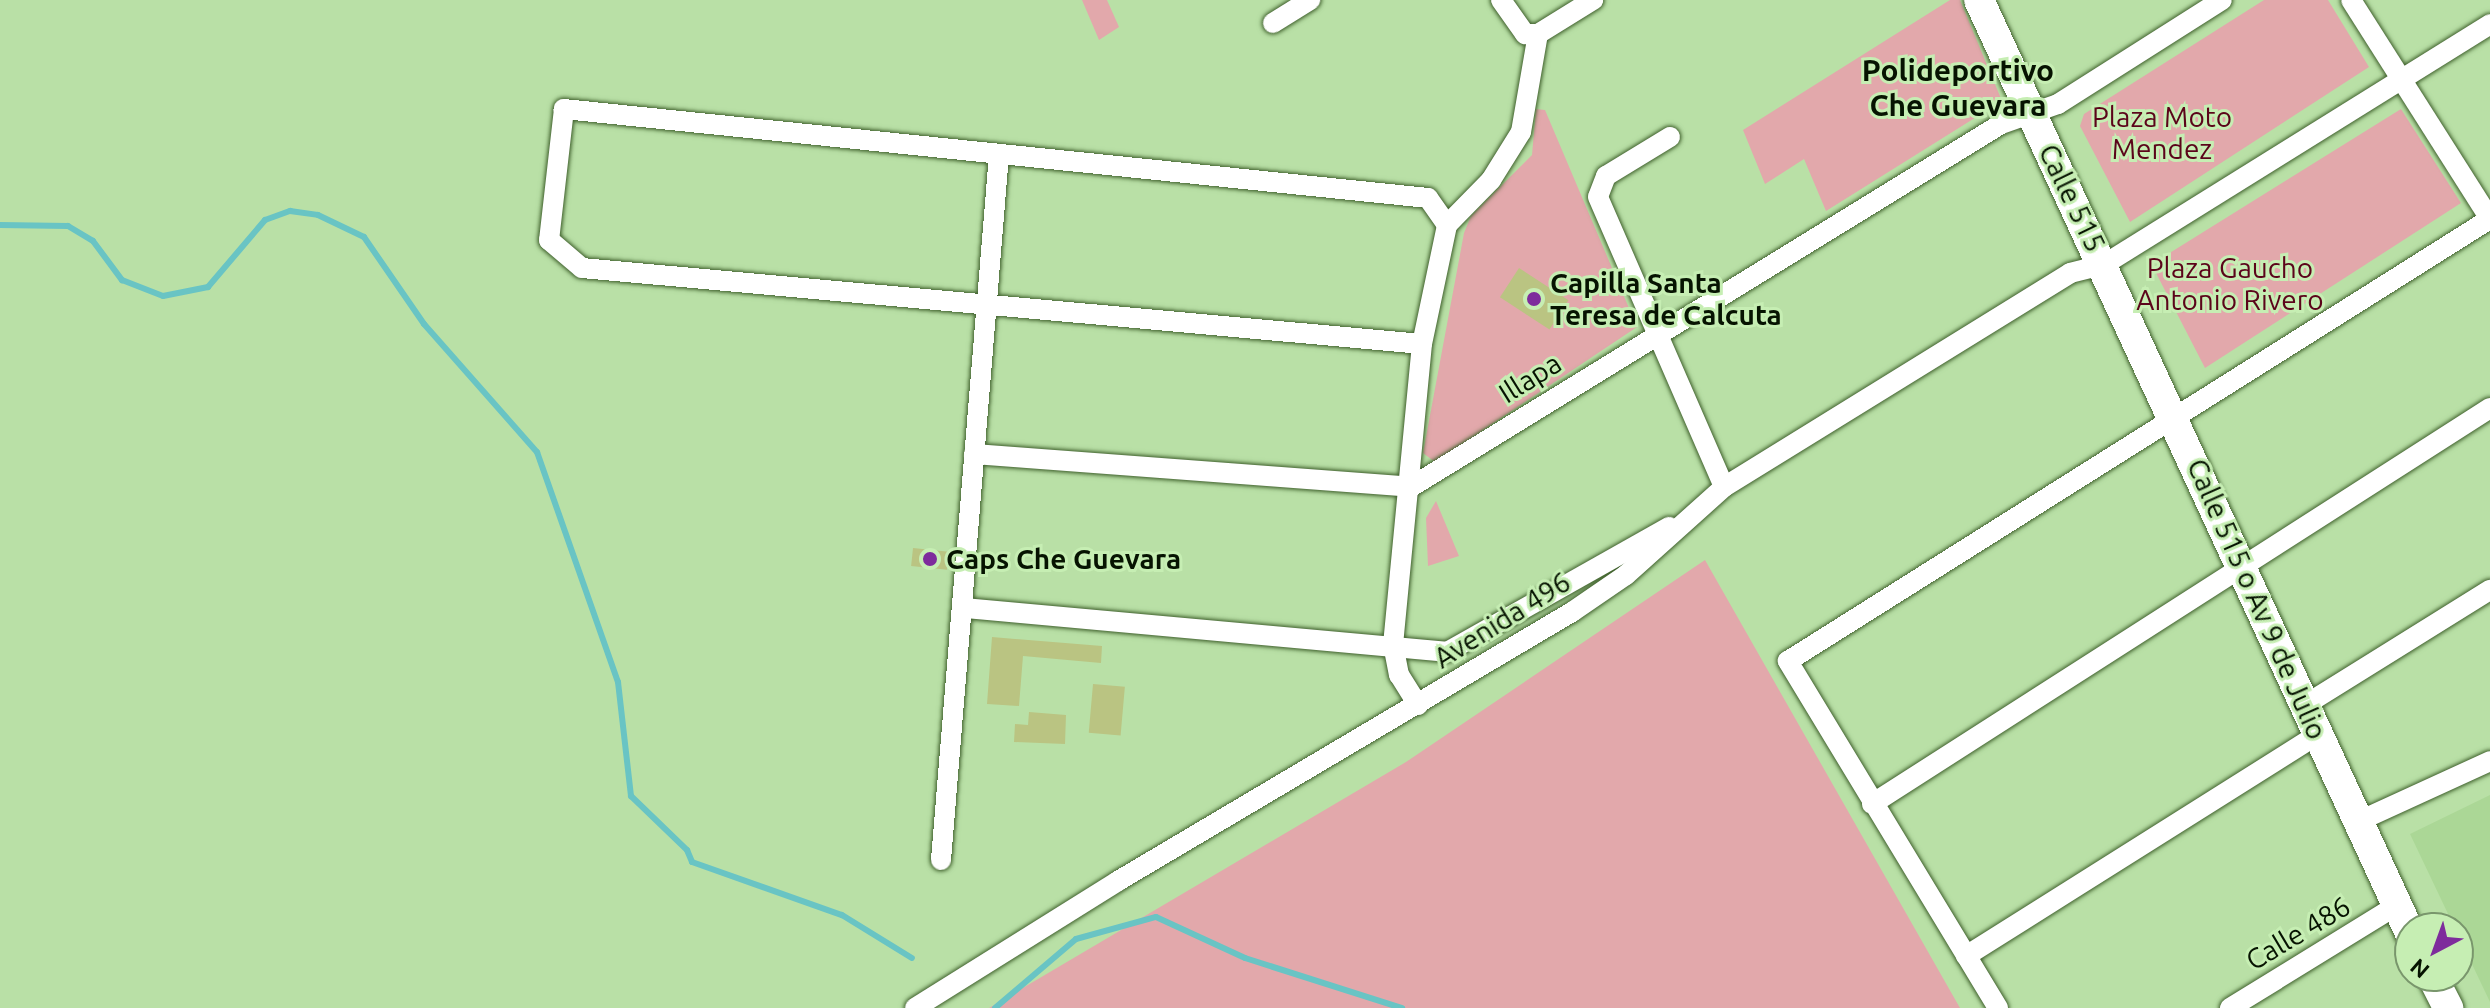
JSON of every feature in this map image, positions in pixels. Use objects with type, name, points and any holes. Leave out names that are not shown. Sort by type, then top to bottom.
[{"type":"street","points":[[1273,23],[1310,0]]},
{"type":"street","points":[[1418,705],[1399,675],[1393,645],[1411,487],[1422,344],[1447,225],[1491,180],[1521,132],[1532,34],[1501,0]]},
{"type":"street","points":[[1532,34],[1593,0]]},
{"type":"street","name":"Calle 515","points":[[1979,0],[2105,264]]},
{"type":"street","name":"Illapa","points":[[1411,487],[1654,334],[2001,124],[2058,104],[2222,0]]},
{"type":"street","points":[[1998,1008],[1788,661],[2177,420],[2490,219],[2351,0]]},
{"type":"street","name":"Avenida 496","points":[[915,1008],[1118,881],[1572,612],[1626,575],[1724,487],[2070,273],[2105,264],[2490,24]]},
{"type":"street","points":[[1422,344],[988,308],[582,268],[549,240],[564,109],[1428,198],[1447,225]]},
{"type":"street","points":[[1670,137],[1606,176],[1598,197],[1654,334],[1724,487]]},
{"type":"street","points":[[941,860],[965,608],[974,454],[999,154]]},
{"type":"street","name":"Calle 515 o Av 9 de Julio","points":[[2105,264],[2399,912]]},
{"type":"street","points":[[1872,804],[2490,408]]},
{"type":"street","points":[[974,454],[1411,487]]},
{"type":"street","points":[[965,608],[1393,645],[1421,654],[1447,652],[1616,553],[1691,517]]},
{"type":"street","points":[[2305,705],[2490,590]]},
{"type":"street","points":[[1966,956],[2318,734]]},
{"type":"street","points":[[2357,822],[2490,761]]},
{"type":"street","name":"Calle 486","points":[[2230,1008],[2396,906]]},
{"type":"shaded area","points":[[2490,795],[2490,1002],[2474,968],[2474,912],[2447,912],[2410,834]]},
{"type":"green space","points":[[1082,0],[1107,0],[1119,27],[1099,40]]},
{"type":"green space","points":[[1950,0],[1960,0],[2002,101],[1826,211],[1804,159],[1765,184],[1743,130]]},
{"type":"green space","name":"Plaza Moto Mendez","points":[[2264,0],[2328,0],[2369,67],[2130,222],[2080,126],[2084,114]]},
{"type":"green space","points":[[1536,109],[1545,110],[1637,327],[1435,462],[1423,453],[1464,233],[1471,216],[1532,155]]},
{"type":"green space","name":"Plaza Gaucho Antonio Rivero","points":[[2401,109],[2461,203],[2205,368],[2155,271],[2160,259]]},
{"type":"green space","points":[[1436,501],[1459,556],[1428,566],[1426,518]]},
{"type":"green space","points":[[1705,560],[1960,1008],[989,1008],[1406,762]]},
{"type":"building","name":"Capilla Santa Teresa de Calcuta","points":[[1519,268],[1568,300],[1549,329],[1500,297]]},
{"type":"building","name":"Caps Che Guevara","points":[[913,548],[949,552],[947,570],[911,566]]},
{"type":"building","points":[[992,637],[1102,646],[1101,663],[1023,656],[1019,706],[987,704]]},
{"type":"building","points":[[1093,684],[1125,687],[1121,736],[1089,733]]},
{"type":"building","points":[[1029,712],[1066,715],[1065,744],[1014,742],[1015,724],[1028,725]]},
{"type":"waterway","points":[[0,225],[68,226],[93,241],[122,280],[163,296],[208,287],[265,220],[290,211],[318,215],[364,237],[424,324],[537,452],[618,682],[631,796],[687,850],[692,862],[842,915],[912,958]]},
{"type":"waterway","points":[[995,1008],[1076,939],[1156,917],[1245,958],[1402,1008]]},
{"type":"place","name":"Capilla Santa Teresa de Calcuta","points":[[1534,299]]},
{"type":"place","name":"Caps Che Guevara","points":[[930,559]]},
{"type":"district","name":"Polideportivo Che Guevara","points":[[1958,87]]}]
